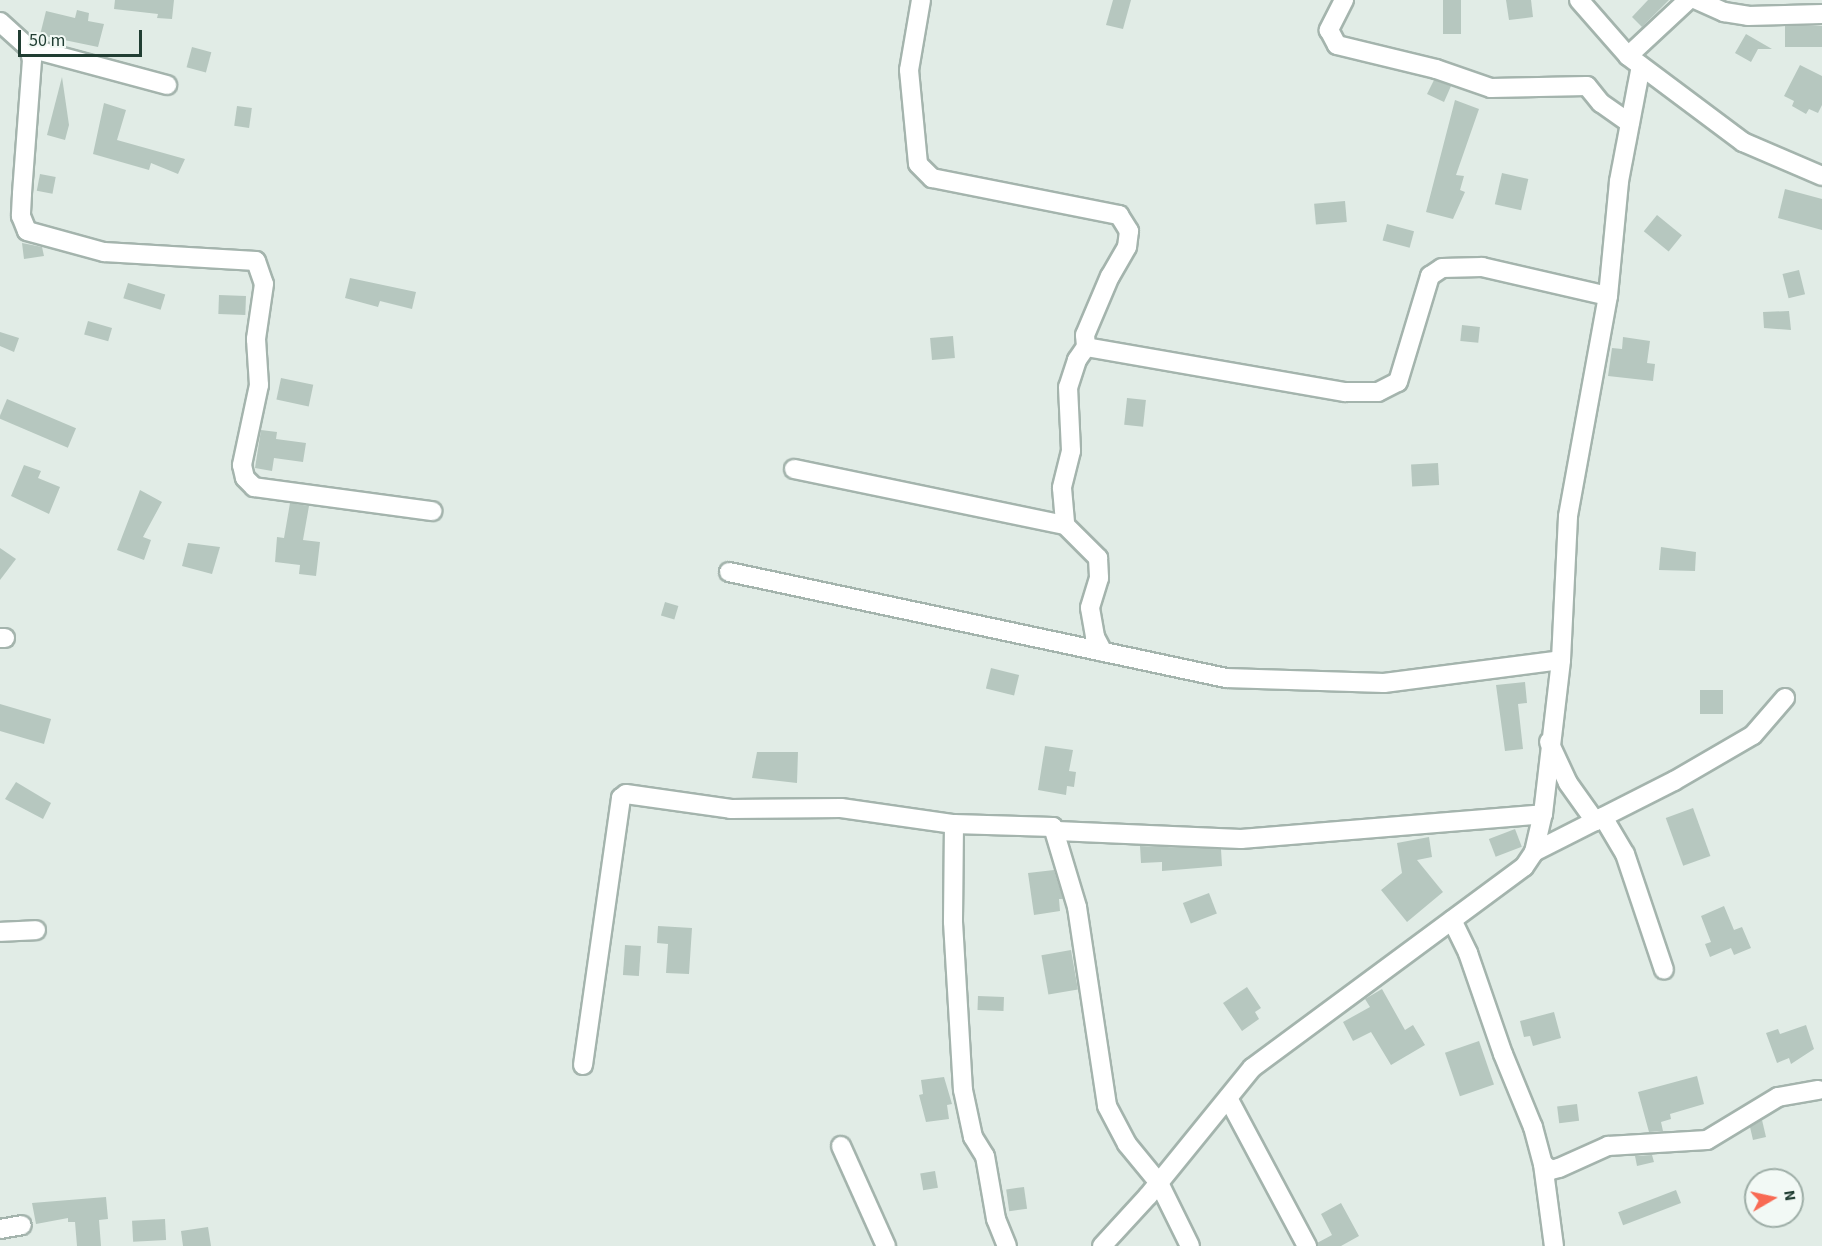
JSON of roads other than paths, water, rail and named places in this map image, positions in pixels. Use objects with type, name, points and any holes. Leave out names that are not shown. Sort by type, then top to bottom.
[{"type":"street","points":[[921,0],[909,70],[918,164],[932,178],[1119,215],[1129,231],[1127,247],[1110,276],[1085,335],[1086,347],[1077,360],[1068,387],[1071,451],[1062,488],[1065,525]]},
{"type":"street","points":[[1344,0],[1329,30],[1337,45],[1436,69],[1491,88],[1587,86],[1601,103],[1630,123]]},
{"type":"street","points":[[1579,0],[1635,61],[1743,142],[1822,176]]},
{"type":"street","points":[[1102,1246],[1159,1183],[1252,1068],[1524,867],[1534,852],[1543,814],[1549,740],[1561,660],[1568,516],[1608,296],[1619,181],[1630,123],[1635,61],[1688,0],[1724,12],[1748,16],[1822,14]]},
{"type":"street","points":[[0,22],[29,48],[167,85]]},
{"type":"street","points":[[29,48],[32,60],[21,216],[27,231],[104,252],[256,261],[264,284],[256,339],[259,385],[242,465],[245,478],[254,487],[432,511]]},
{"type":"street","points":[[1086,347],[1345,392],[1378,392],[1398,382],[1430,276],[1442,268],[1482,267],[1608,296]]},
{"type":"street","points":[[794,469],[1065,525],[1098,558],[1099,578],[1090,608],[1095,637],[1103,652]]},
{"type":"street","points":[[729,572],[1226,678],[1384,684],[1561,660]]},
{"type":"street","points":[[1534,852],[1753,735],[1785,698]]},
{"type":"street","points":[[1549,740],[1568,783],[1625,854],[1664,970]]},
{"type":"street","points":[[583,1065],[621,798],[626,794],[731,809],[841,808],[954,824],[1053,827],[1057,831],[1077,907],[1107,1106],[1127,1144],[1159,1183],[1190,1246]]},
{"type":"street","points":[[1057,831],[1241,839],[1543,814]]},
{"type":"street","points":[[954,824],[953,922],[963,1090],[973,1137],[985,1156],[996,1219],[1007,1246]]},
{"type":"street","points":[[1452,920],[1468,953],[1503,1054],[1533,1127],[1543,1164],[1554,1246]]},
{"type":"street","points":[[0,932],[36,930]]},
{"type":"street","points":[[1543,1164],[1551,1170],[1559,1168],[1608,1146],[1707,1140],[1778,1097],[1818,1090]]},
{"type":"street","points":[[1228,1098],[1307,1246]]},
{"type":"street","points":[[841,1146],[886,1246]]},
{"type":"street","points":[[0,1229],[22,1225]]}]
